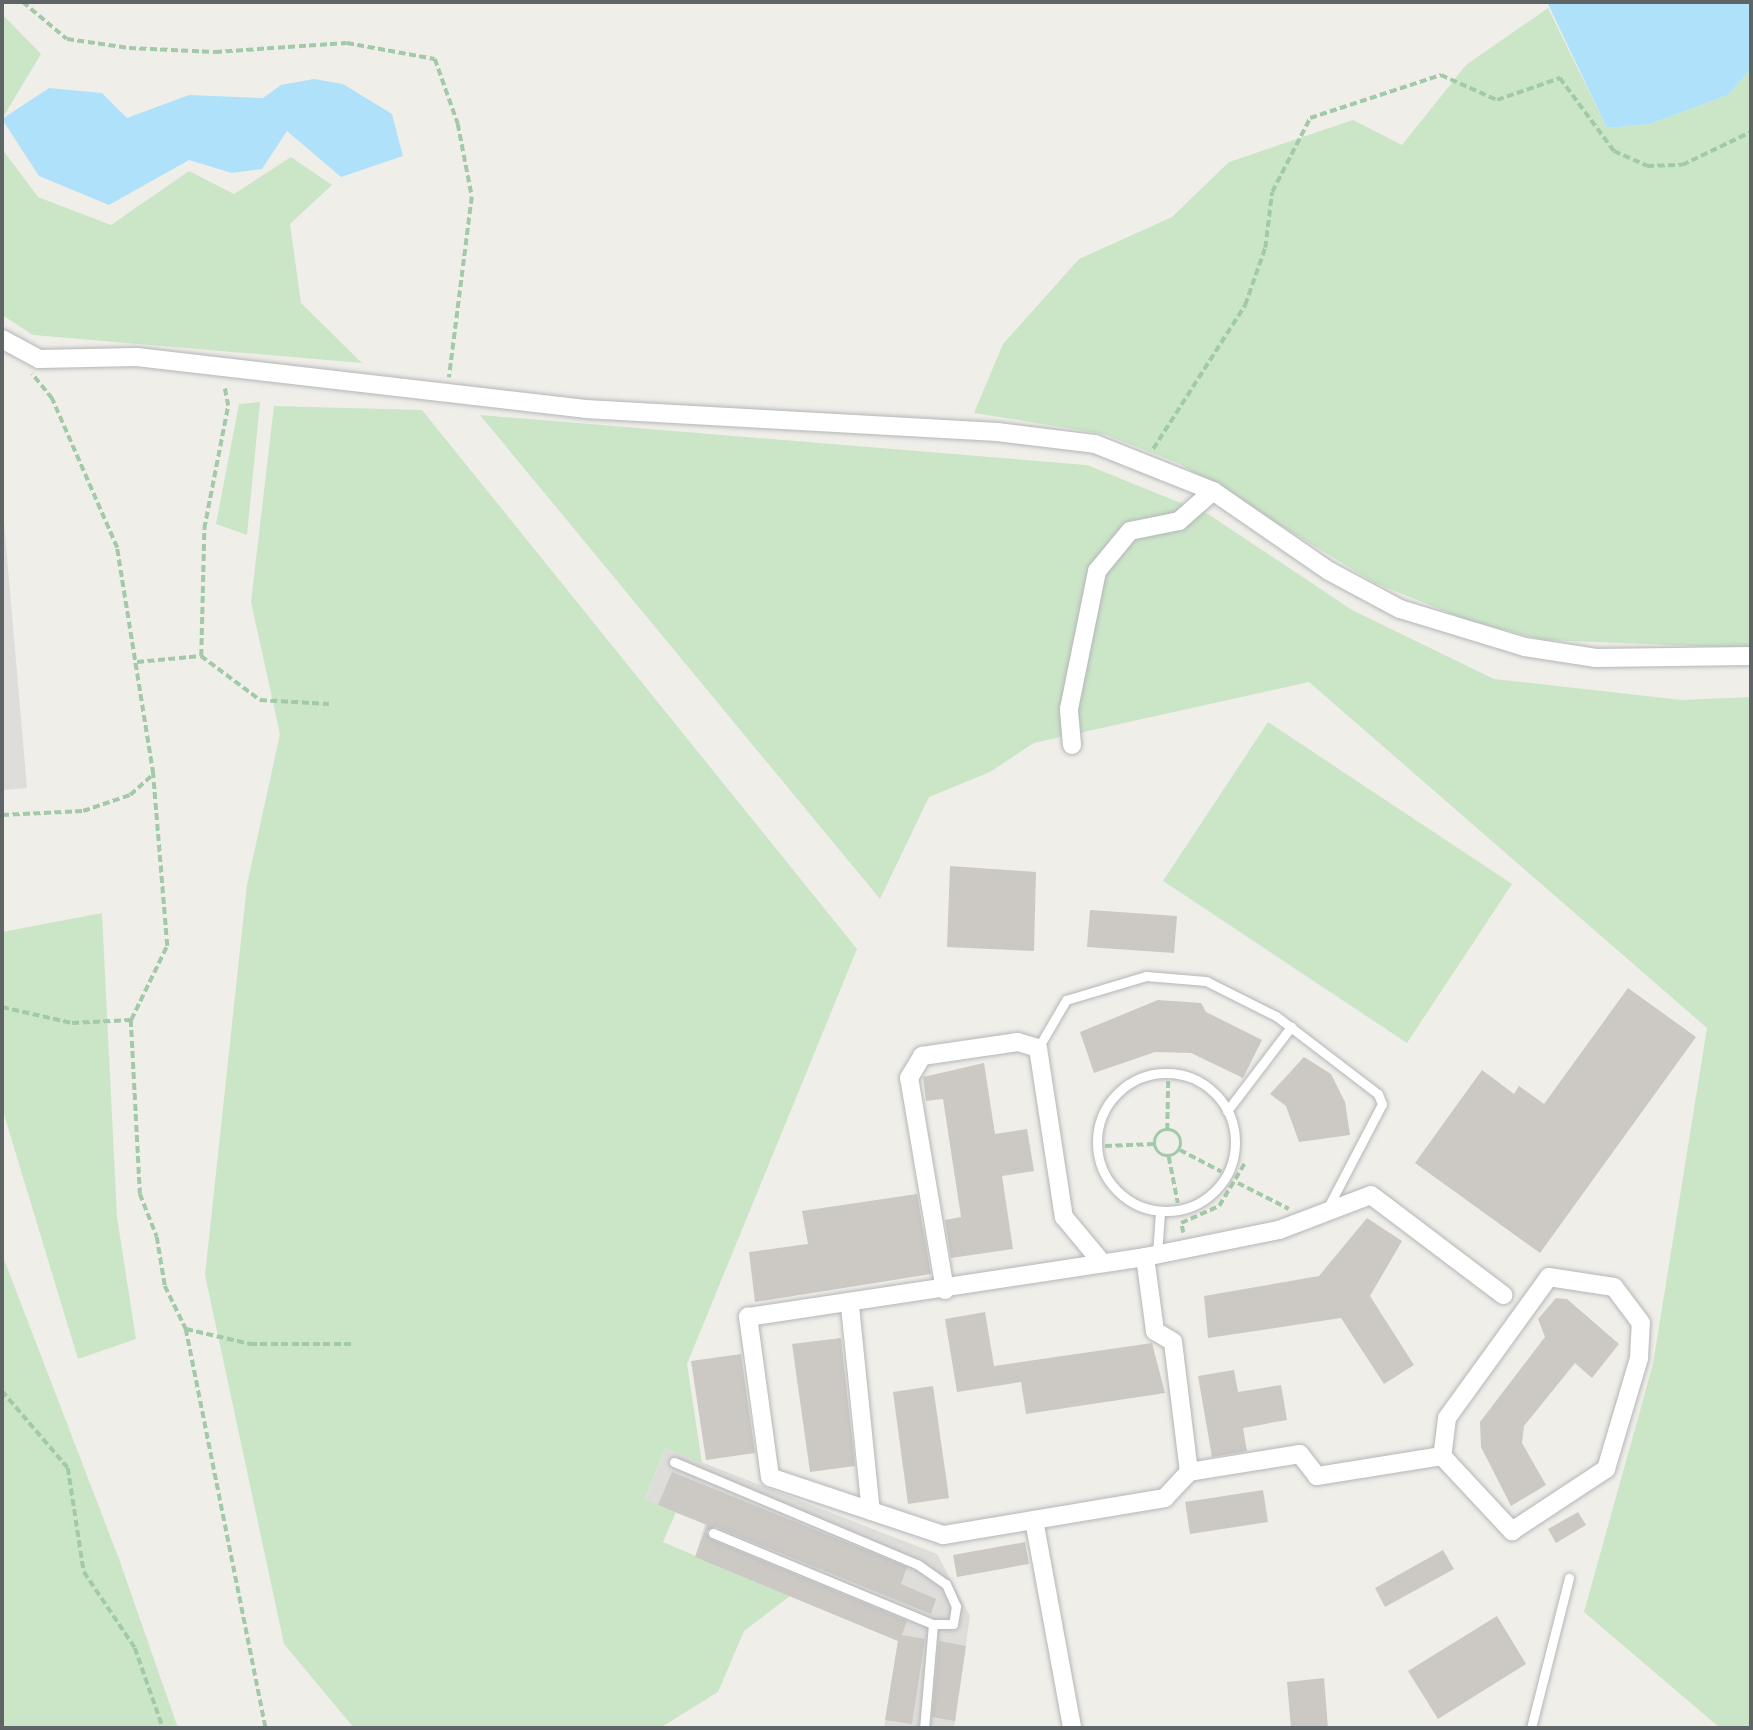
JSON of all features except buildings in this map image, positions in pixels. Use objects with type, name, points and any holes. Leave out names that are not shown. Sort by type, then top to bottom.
[{"type":"street","points":[[2,339],[39,359],[137,357],[221,370],[452,391],[585,409],[997,432],[1095,444],[1213,491],[1329,571],[1400,609],[1475,632],[1596,657],[1751,656]]},
{"type":"street","points":[[1072,745],[1069,709],[1097,571],[1130,531],[1179,521],[1213,491]]},
{"type":"street","points":[[944,1290],[909,1078],[922,1056],[1018,1042],[1038,1048],[1065,1217],[1099,1259]]},
{"type":"street","points":[[1442,1456],[1317,1476],[1300,1454],[1189,1472],[1165,1498],[943,1535],[770,1477],[748,1317],[850,1306],[1088,1267],[1099,1259],[1151,1256],[1317,1216],[1371,1195],[1503,1296]]},
{"type":"street","points":[[1151,1256],[1156,1331],[1173,1342],[1189,1472]]},
{"type":"street","points":[[1549,1277],[1615,1287],[1641,1323],[1639,1358],[1606,1469],[1512,1531],[1442,1456],[1447,1418],[1549,1277]]},
{"type":"street","points":[[850,1306],[872,1511]]},
{"type":"street","points":[[1034,1520],[1072,1728]]},
{"type":"lane","points":[[1038,1048],[1066,1000],[1146,975],[1206,981],[1291,1027],[1378,1094],[1382,1104],[1317,1216]]},
{"type":"lane","points":[[1227,1111],[1291,1027]]},
{"type":"lane","points":[[1158,1073],[1202,1083],[1227,1111],[1235,1137],[1227,1175],[1198,1204],[1160,1212],[1119,1194],[1105,1176],[1097,1147],[1104,1110],[1136,1079],[1158,1073]]},
{"type":"lane","points":[[1151,1256],[1160,1212]]},
{"type":"lane","points":[[674,1462],[917,1564],[946,1584],[956,1606],[953,1624],[933,1624],[713,1533]]},
{"type":"lane","points":[[1531,1728],[1569,1578]]},
{"type":"lane","points":[[924,1728],[933,1624]]},
{"type":"path","points":[[23,2],[67,39],[117,47],[215,52],[347,43],[435,59],[458,124],[472,197],[447,369],[452,391]]},
{"type":"path","points":[[1145,462],[1245,305],[1265,248],[1272,192],[1310,118],[1441,75],[1497,100],[1560,78],[1614,151],[1647,166],[1682,165],[1751,132]]},
{"type":"path","points":[[28,370],[52,399],[117,548],[137,662],[153,774],[167,946],[131,1020],[140,1194],[157,1237],[165,1286],[186,1329],[266,1728]]},
{"type":"path","points":[[201,656],[204,529],[228,406],[221,370]]},
{"type":"path","points":[[137,662],[201,656],[260,700],[329,704]]},
{"type":"path","points":[[2,815],[83,811],[130,795],[153,774]]},
{"type":"path","points":[[2,1007],[72,1023],[131,1020]]},
{"type":"path","points":[[1154,1144],[1167,1130],[1168,1080]]},
{"type":"path","points":[[1167,1130],[1180,1137],[1180,1150]]},
{"type":"path","points":[[1105,1146],[1154,1144],[1169,1157],[1178,1203]]},
{"type":"path","points":[[1169,1157],[1180,1150]]},
{"type":"path","points":[[1180,1150],[1222,1172]]},
{"type":"path","points":[[1186,1249],[1181,1223],[1219,1206],[1238,1182],[1246,1161]]},
{"type":"path","points":[[1238,1182],[1317,1216]]},
{"type":"path","points":[[186,1329],[250,1344],[352,1344]]},
{"type":"path","points":[[2,1391],[68,1468],[84,1572],[135,1648],[163,1728]]},
{"type":"shaded area","points":[[2,499],[27,788],[2,790]]},
{"type":"shaded area","points":[[665,1448],[937,1554],[970,1616],[954,1728],[884,1728],[898,1641],[695,1557],[705,1524],[645,1500]]},
{"type":"green space","points":[[1548,8],[1607,128],[1650,124],[1728,95],[1751,69],[1751,648],[1544,640],[1467,620],[1375,583],[1180,464],[1104,434],[974,413],[1003,344],[1079,259],[1172,217],[1229,162],[1353,120],[1402,145],[1466,65]]},
{"type":"green space","points":[[2,14],[41,54],[2,119]]},
{"type":"green space","points":[[2,149],[38,197],[111,225],[189,171],[234,194],[291,157],[332,185],[290,224],[301,303],[362,363],[33,335],[2,315]]},
{"type":"green space","points":[[260,402],[247,535],[216,524],[239,404]]},
{"type":"green space","points":[[274,406],[422,410],[857,949],[687,1364],[702,1463],[665,1448],[645,1499],[676,1512],[663,1542],[790,1596],[744,1631],[718,1692],[660,1728],[354,1728],[284,1644],[205,1275],[247,885],[280,734],[251,602]]},
{"type":"green space","points":[[480,415],[1087,465],[1208,514],[1352,610],[1494,679],[1682,700],[1751,697],[1751,1726],[1720,1728],[1584,1612],[1653,1364],[1707,1028],[1309,682],[1034,743],[990,772],[929,797],[880,899]]},
{"type":"green space","points":[[1268,722],[1512,884],[1407,1043],[1163,881]]},
{"type":"green space","points":[[102,913],[117,1217],[136,1339],[78,1359],[2,1108],[2,932]]},
{"type":"green space","points":[[2,1254],[119,1559],[178,1728],[2,1728]]},
{"type":"water","points":[[1547,2],[1751,2],[1751,69],[1728,95],[1650,124],[1607,128]]},
{"type":"water","points":[[314,79],[343,84],[392,114],[403,156],[341,177],[287,131],[262,169],[232,173],[189,160],[109,205],[39,176],[2,119],[49,88],[102,93],[127,118],[189,95],[263,98],[281,85]]}]
